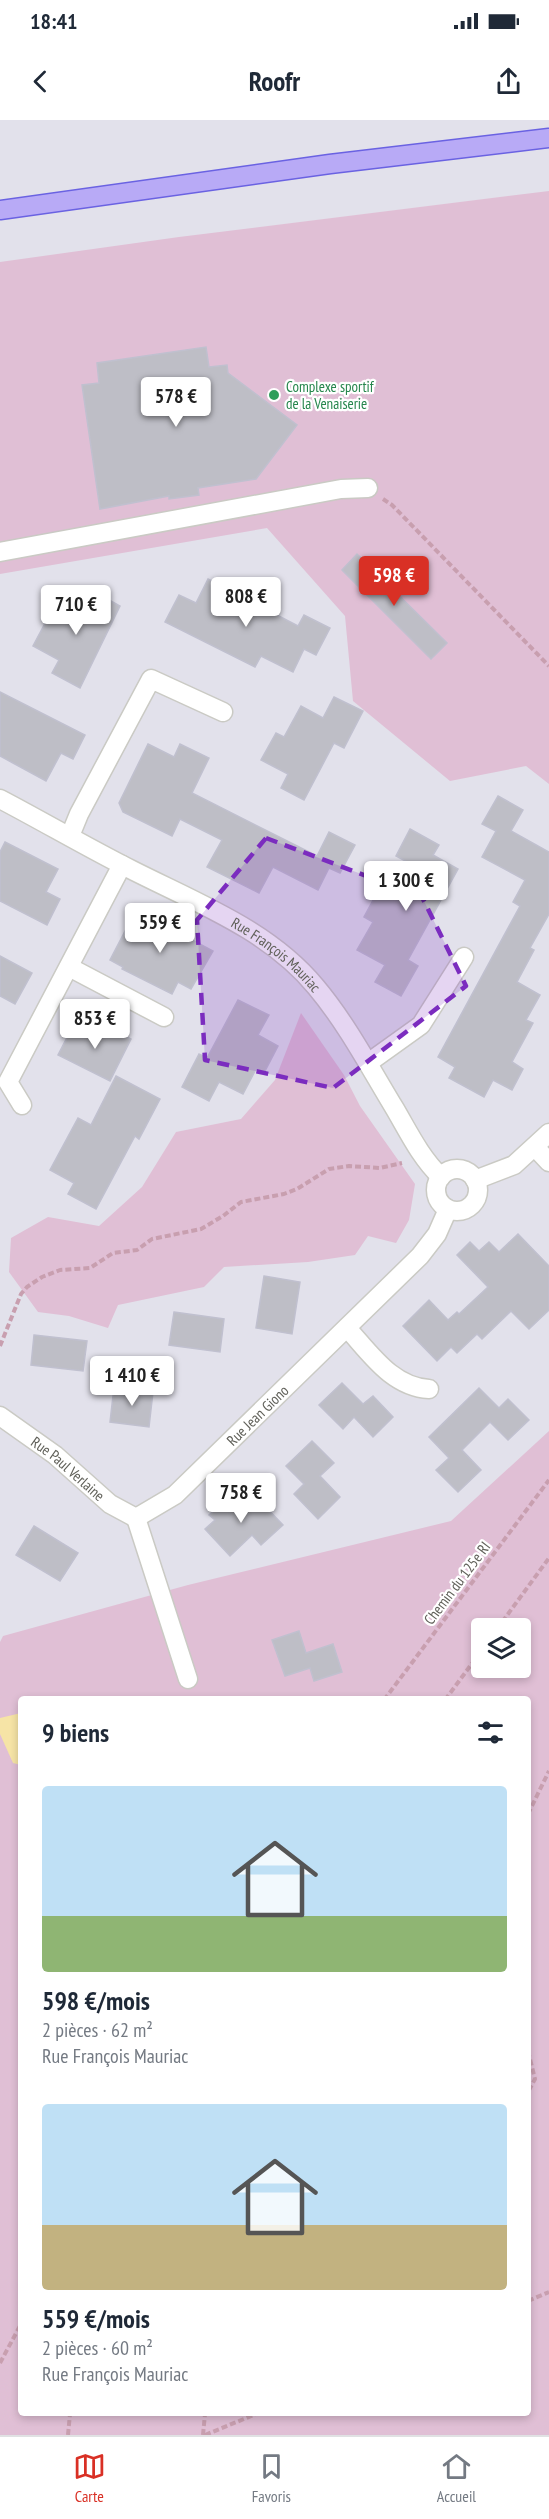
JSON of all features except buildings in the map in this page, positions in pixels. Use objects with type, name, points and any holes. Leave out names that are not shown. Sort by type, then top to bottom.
[{"type":"main road","points":[[0,210],[318,166],[549,138]]},
{"type":"street","points":[[0,552],[341,489],[368,488]]},
{"type":"street","points":[[70,836],[79,813],[151,679],[223,712]]},
{"type":"street","name":"Rue François Mauriac","points":[[0,799],[122,865],[239,924],[273,947],[315,986],[368,1063],[420,1152],[441,1177]]},
{"type":"street","points":[[22,1106],[8,1082],[122,865]]},
{"type":"street","points":[[368,1063],[421,1025],[464,957]]},
{"type":"street","points":[[69,967],[164,1017]]},
{"type":"street","points":[[475,1180],[508,1169],[549,1133]]},
{"type":"street","points":[[535,1147],[549,1162]]},
{"type":"street","points":[[461,1170],[470,1174],[475,1180],[477,1195],[472,1204],[459,1211],[448,1209],[440,1202],[436,1186],[441,1177],[450,1171],[461,1170]]},
{"type":"street","name":"Rue Jean Giono","points":[[136,1518],[175,1496],[427,1249],[437,1234],[448,1209]]},
{"type":"street","points":[[346,1328],[395,1378],[411,1386],[429,1389]]},
{"type":"street","name":"Rue Paul Verlaine","points":[[0,1416],[55,1455],[110,1504],[136,1518]]},
{"type":"street","points":[[136,1518],[188,1679]]},
{"type":"path","points":[[368,488],[392,505],[549,666]]},
{"type":"path","points":[[0,1346],[21,1294],[34,1281],[42,1277],[60,1270],[90,1268],[113,1253],[137,1250],[152,1239],[201,1228],[223,1216],[241,1202],[284,1194],[297,1189],[329,1169],[349,1166],[380,1168],[408,1161]]},
{"type":"path","name":"Chemin du 125e RI","points":[[387,1696],[549,1480]]},
{"type":"path","points":[[505,1618],[549,1558]]},
{"type":"path","points":[[448,1696],[471,1665]]},
{"type":"path","points":[[531,1808],[549,1772]]},
{"type":"path","points":[[531,2063],[535,2079],[531,2086]]},
{"type":"path","points":[[531,2300],[549,2292]]},
{"type":"path","points":[[0,2363],[18,2330]]},
{"type":"path","points":[[68,2435],[70,2416]]},
{"type":"path","points":[[205,2416],[204,2435],[251,2416]]},
{"type":"highlighted area","points":[[266,838],[422,897],[466,986],[333,1088],[205,1060],[197,920]]},
{"type":"shaded area","name":"Complexe sportif de la Venaiserie","points":[[549,191],[549,784],[526,766],[450,781],[353,701],[345,616],[267,528],[0,574],[0,262],[179,237]]},
{"type":"shaded area","points":[[301,1013],[344,1075],[360,1106],[415,1184],[409,1220],[396,1243],[368,1236],[355,1255],[308,1262],[224,1267],[204,1287],[118,1305],[108,1328],[69,1316],[38,1312],[9,1272],[11,1238],[48,1217],[99,1226],[142,1187],[176,1132],[241,1119],[275,1080]]},
{"type":"shaded area","points":[[549,1431],[549,2435],[0,2435],[0,1642],[3,1636],[188,1585],[451,1521]]},
{"type":"shaded area","points":[[18,1714],[18,1764],[13,1763],[0,1734],[0,1718]]},
{"type":"place","name":"Complexe sportif de la Venaiserie","points":[[274,395]]}]
